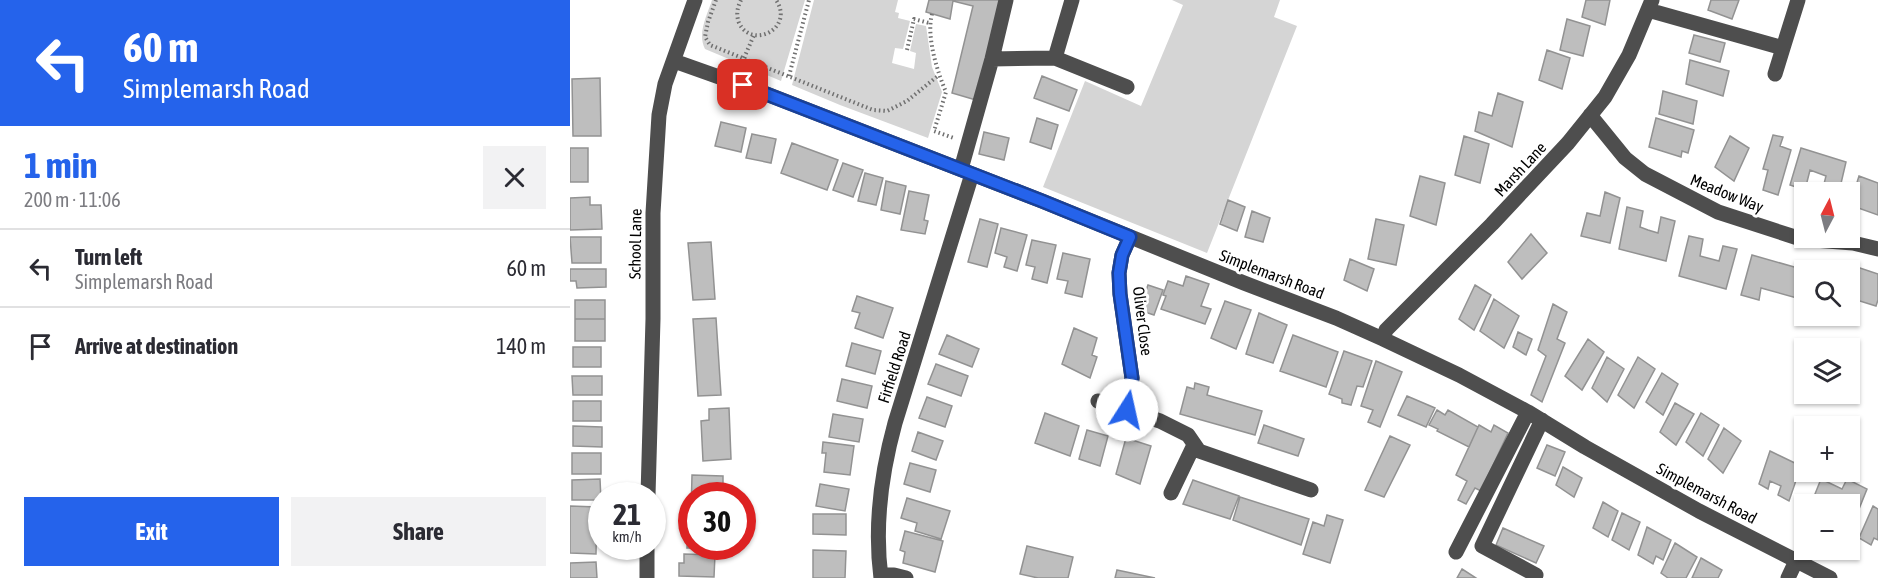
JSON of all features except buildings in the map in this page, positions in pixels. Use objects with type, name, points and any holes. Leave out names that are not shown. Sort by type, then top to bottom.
[{"type":"street","name":"School Lane","points":[[648,482],[653,319],[653,213],[659,115],[665,84],[695,0]]},
{"type":"street","name":"Firfield Road","points":[[881,577],[878,541],[885,461],[966,171],[969,143],[1006,0]]},
{"type":"street","points":[[1055,58],[1072,0]]},
{"type":"street","points":[[1775,74],[1798,0]]},
{"type":"street","points":[[1650,5],[1783,48]]},
{"type":"street","name":"Marsh Lane","points":[[1383,339],[1386,330],[1543,171],[1590,116],[1629,55],[1650,5]]},
{"type":"street","points":[[992,59],[1055,58],[1126,87]]},
{"type":"street","name":"Simplemarsh Road","points":[[674,61],[966,171],[1336,318],[1383,339],[1459,375],[1528,412],[1699,511],[1830,578]]},
{"type":"street","name":"Meadow Way","points":[[1590,116],[1624,158],[1644,174],[1718,212],[1801,238],[1853,243],[1878,249]]},
{"type":"street","name":"Oliver Close","points":[[1127,410],[1132,378],[1119,273],[1122,255],[1130,237]]},
{"type":"street","points":[[1098,401],[1160,421],[1188,435],[1198,450],[1311,489]]},
{"type":"street","points":[[1456,552],[1528,412]]},
{"type":"street","points":[[1536,575],[1482,546],[1542,420]]},
{"type":"street","points":[[1171,493],[1194,445]]},
{"type":"street","points":[[647,560],[647,578]]},
{"type":"street","points":[[1788,578],[1796,561]]},
{"type":"street","points":[[881,577],[894,575],[906,578]]},
{"type":"path","points":[[716,0],[705,38],[710,45],[873,110],[887,111],[907,101],[939,75]]},
{"type":"path","points":[[741,0],[738,6],[738,20],[741,27],[754,35],[768,33],[779,24],[781,10],[776,0]]},
{"type":"path","points":[[789,76],[809,0]]},
{"type":"path","points":[[932,14],[929,22],[939,75],[946,92],[934,131],[969,143]]},
{"type":"path","points":[[907,51],[914,19],[929,22]]},
{"type":"path","points":[[744,58],[754,35]]},
{"type":"shaded area","points":[[712,0],[805,0],[781,81],[705,49],[702,31]]},
{"type":"shaded area","points":[[814,0],[898,0],[895,12],[899,13],[898,18],[910,21],[903,49],[895,48],[892,63],[914,69],[916,53],[910,51],[916,24],[926,26],[932,67],[942,92],[928,138],[792,85]]},
{"type":"shaded area","points":[[1172,0],[1280,0],[1274,17],[1297,26],[1207,253],[1043,187],[1085,81],[1141,106],[1183,5]]},
{"type":"route","points":[[743,85],[1130,237],[1122,255],[1119,273],[1132,378],[1127,410]]}]
